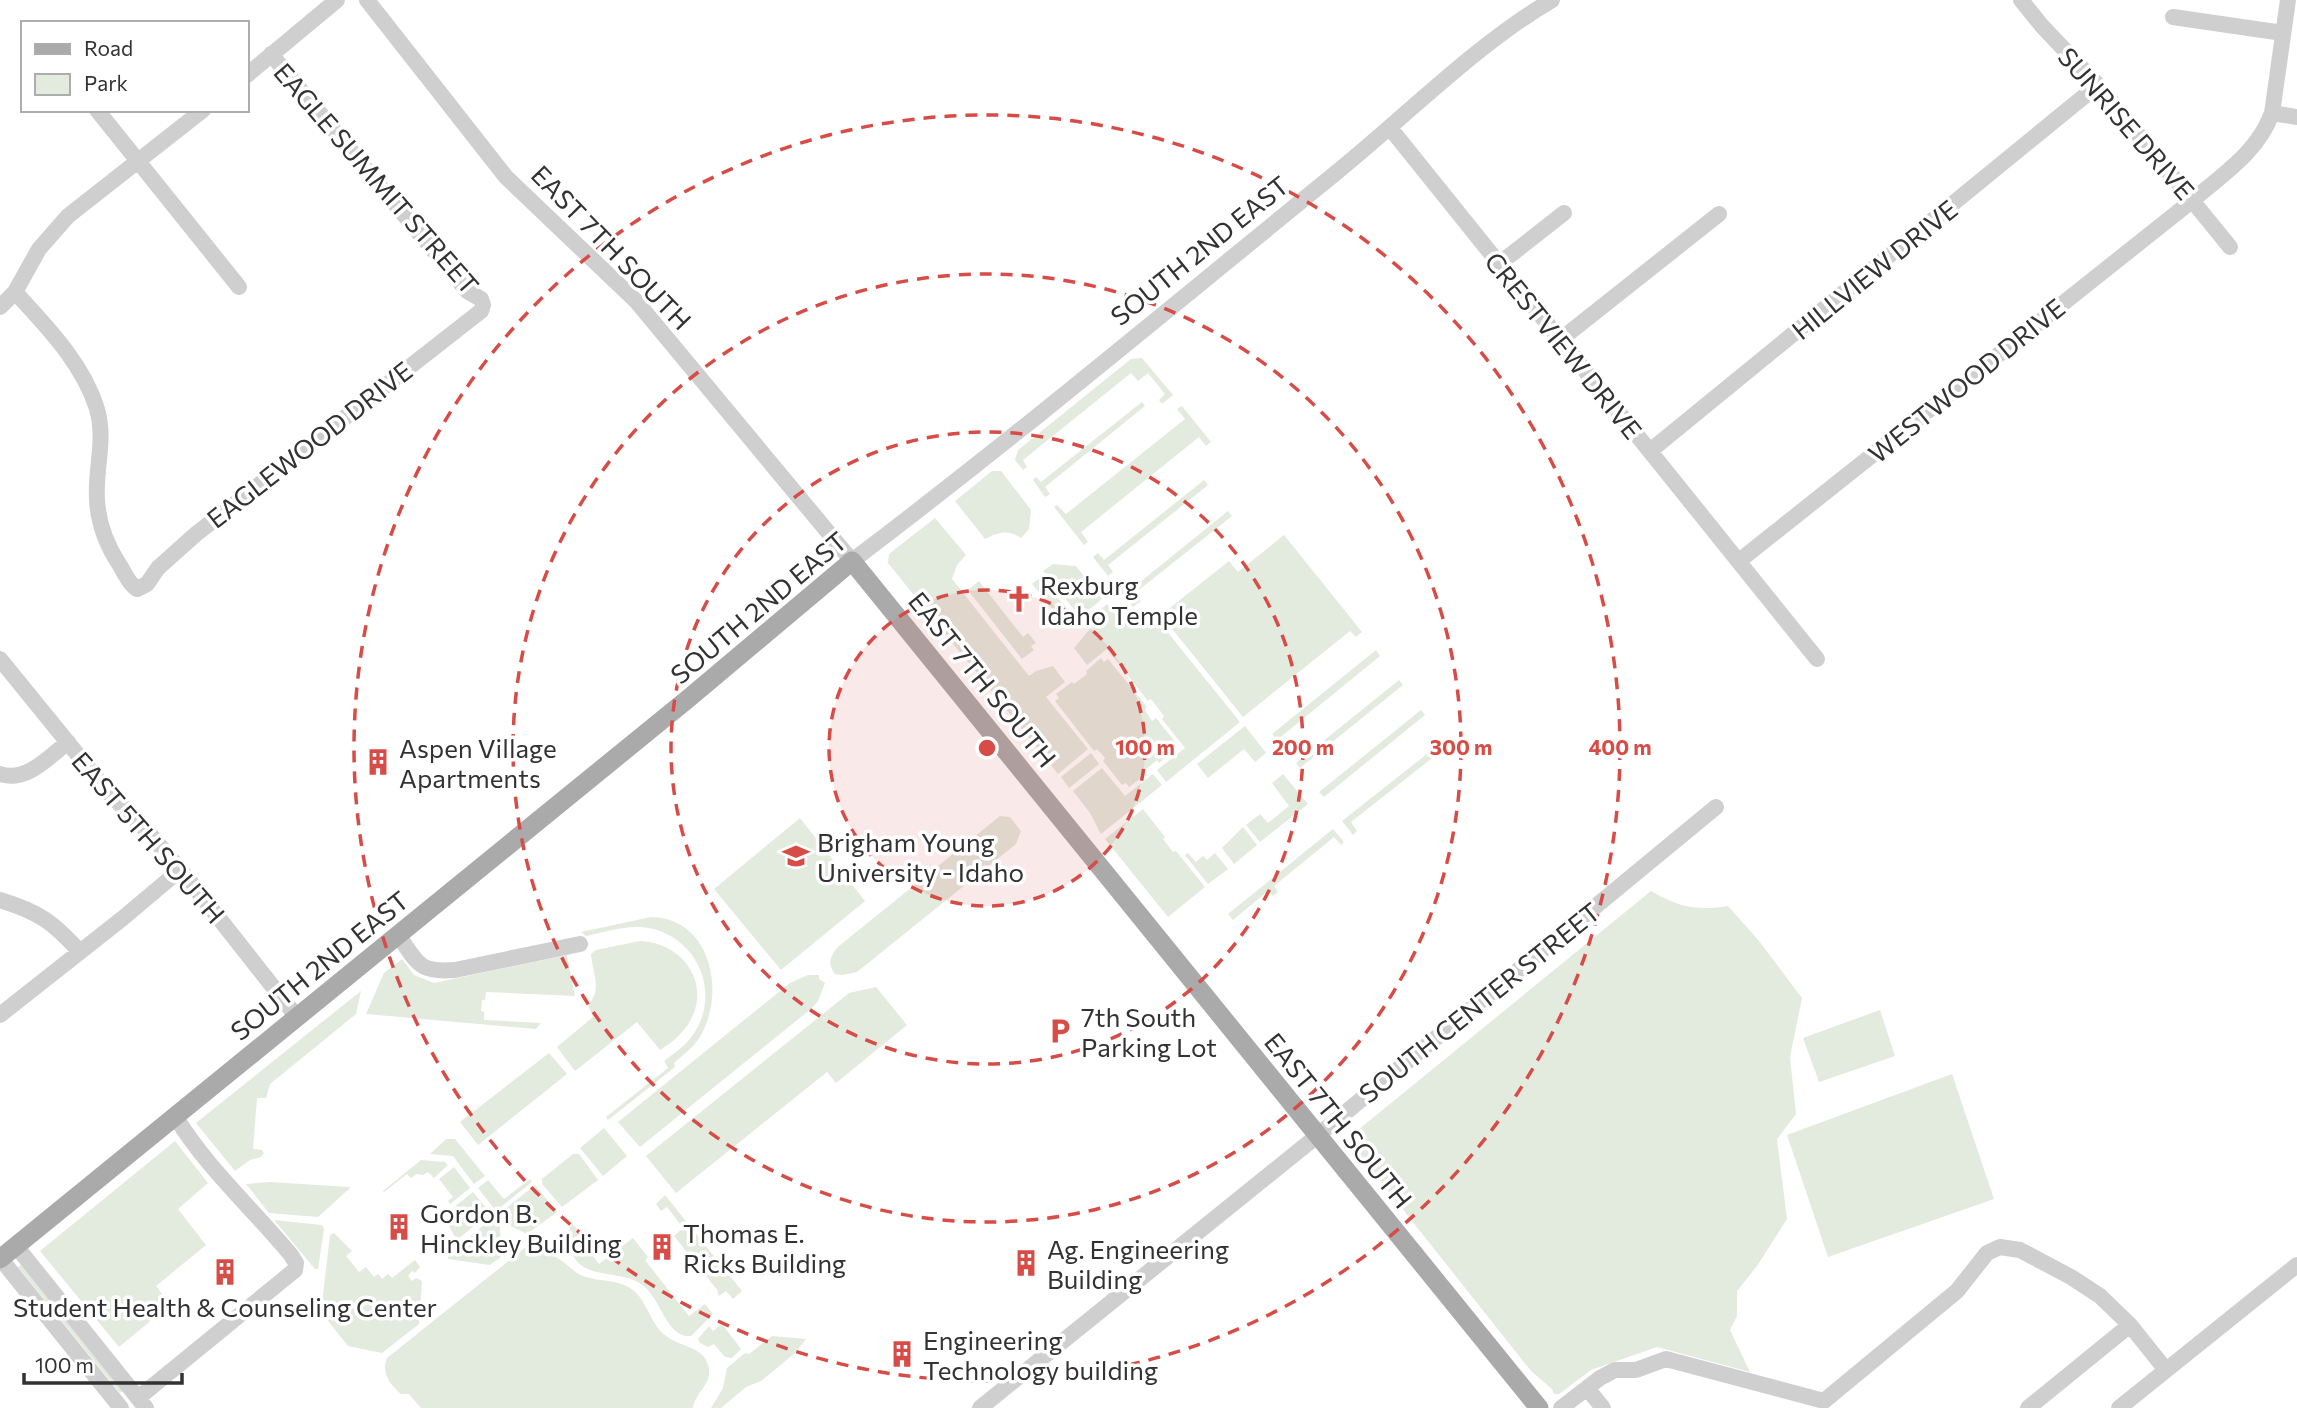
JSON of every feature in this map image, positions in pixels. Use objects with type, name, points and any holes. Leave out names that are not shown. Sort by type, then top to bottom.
[{"type":"main road","name":"SOUTH 2ND EAST","points":[[5,1254],[689,698],[852,561]]},
{"type":"main road","name":"EAST 7TH SOUTH","points":[[852,561],[1539,1408]]},
{"type":"street","points":[[248,74],[337,0]]},
{"type":"street","name":"EAST 7TH SOUTH","points":[[367,0],[506,177],[636,302],[852,561]]},
{"type":"street","name":"SOUTH 2ND EAST","points":[[852,561],[1098,366],[1477,54],[1530,13],[1552,0]]},
{"type":"street","name":"SUNRISE DRIVE","points":[[2021,0],[2098,85],[2231,247]]},
{"type":"street","points":[[2288,0],[2272,113],[2297,117]]},
{"type":"street","points":[[2173,18],[2283,33]]},
{"type":"street","name":"EAGLE SUMMIT STREET","points":[[271,54],[467,291],[482,302]]},
{"type":"street","name":"HILLVIEW DRIVE","points":[[1650,451],[2098,85]]},
{"type":"street","points":[[99,112],[239,287]]},
{"type":"street","points":[[0,307],[15,292],[39,249],[68,216],[200,112]]},
{"type":"street","name":"WESTWOOD DRIVE","points":[[1739,561],[2193,200],[2250,152],[2272,113]]},
{"type":"street","name":"CRESTVIEW DRIVE","points":[[1390,128],[1817,659]]},
{"type":"street","points":[[1499,264],[1564,213]]},
{"type":"street","points":[[1560,340],[1719,214]]},
{"type":"street","name":"EAGLEWOOD DRIVE","points":[[15,292],[55,338],[84,378],[97,409],[102,439],[97,498],[101,530],[111,552],[136,588],[147,584],[158,568],[196,534],[462,323],[481,311],[482,302]]},
{"type":"street","name":"EAST 5TH SOUTH","points":[[0,659],[108,792],[149,833],[180,870],[296,1016]]},
{"type":"street","points":[[0,774],[10,777],[28,773],[68,742]]},
{"type":"street","name":"SOUTH CENTER STREET","points":[[980,1408],[1317,1136],[1716,807]]},
{"type":"street","points":[[0,1015],[180,870]]},
{"type":"street","points":[[0,900],[38,914],[63,933],[80,952]]},
{"type":"street","points":[[398,935],[424,968],[434,972],[580,944]]},
{"type":"street","points":[[5,1254],[145,1396],[295,1270],[296,1263],[220,1174],[175,1116]]},
{"type":"street","points":[[1561,1408],[1615,1370],[1636,1370],[1665,1359],[1822,1405],[1957,1292],[1987,1253],[2000,1247],[2020,1250],[2071,1277],[2099,1296],[2130,1325],[2166,1370]]},
{"type":"street","points":[[5,1254],[121,1408]]},
{"type":"street","points":[[2119,1408],[2297,1265]]},
{"type":"street","points":[[2028,1408],[2130,1325]]},
{"type":"street","points":[[1587,1388],[1603,1408]]},
{"type":"green space","points":[[1142,358],[1173,395],[1162,404],[1159,400],[1165,394],[1148,373],[1138,381],[1131,373],[1023,460],[1027,467],[1023,470],[1015,460],[1018,450],[1131,359]]},
{"type":"green space","points":[[1142,402],[1145,406],[1045,487],[1050,494],[1045,497],[1033,480],[1036,477],[1041,482]]},
{"type":"green space","points":[[1182,406],[1211,442],[1206,446],[1199,437],[1081,532],[1088,542],[1084,545],[1054,507],[1057,505],[1066,514],[1185,419],[1177,409]]},
{"type":"green space","points":[[992,471],[1001,471],[1031,510],[1029,529],[1021,538],[1004,532],[985,539],[955,501]]},
{"type":"green space","points":[[1204,480],[1208,485],[1108,565],[1113,572],[1108,576],[1093,557],[1098,553],[1104,560]]},
{"type":"green space","points":[[1228,511],[1232,516],[1135,593],[1141,601],[1133,607],[1118,588],[1123,584],[1129,591]]},
{"type":"green space","points":[[935,518],[966,555],[957,565],[952,579],[1029,676],[1053,666],[1065,682],[1046,697],[1088,749],[1058,774],[888,563],[889,554]]},
{"type":"green space","points":[[1284,535],[1362,632],[1356,637],[1350,631],[1243,717],[1161,615],[1229,561],[1238,572]]},
{"type":"green space","points":[[1053,564],[1076,566],[1102,599],[1080,617],[1043,571]]},
{"type":"green space","points":[[1041,577],[1074,617],[1063,626],[1032,584]]},
{"type":"green space","points":[[979,581],[1023,637],[1028,633],[1036,643],[1031,646],[1034,650],[1022,659],[968,590]]},
{"type":"green space","points":[[1107,604],[1130,626],[1141,627],[1157,619],[1240,722],[1166,782],[1157,770],[1185,748],[1162,719],[1164,716],[1151,699],[1148,701],[1107,649],[1087,665],[1074,648],[1090,629],[1085,623]]},
{"type":"green space","points":[[1376,650],[1380,656],[1277,740],[1272,734]]},
{"type":"green space","points":[[1101,658],[1104,662],[1108,659],[1147,707],[1145,710],[1152,721],[1156,718],[1176,743],[1172,746],[1175,750],[1159,763],[1157,760],[1144,771],[1146,774],[1129,787],[1126,783],[1122,785],[1103,761],[1105,758],[1097,749],[1094,751],[1055,701],[1059,698],[1056,694],[1087,674],[1086,671]]},
{"type":"green space","points":[[1399,680],[1403,685],[1300,768],[1296,763]]},
{"type":"green space","points":[[1421,710],[1425,715],[1324,797],[1319,792]]},
{"type":"green space","points":[[1245,726],[1266,753],[1255,762],[1244,749],[1208,778],[1197,764]]},
{"type":"green space","points":[[1446,739],[1450,744],[1351,822],[1357,831],[1353,835],[1342,821]]},
{"type":"green space","points":[[1091,753],[1099,764],[1069,788],[1061,777]]},
{"type":"green space","points":[[1102,768],[1125,796],[1153,774],[1162,785],[1101,834],[1090,813],[1073,791]]},
{"type":"green space","points":[[1283,774],[1308,804],[1260,842],[1246,825],[1260,814],[1268,823],[1289,806],[1272,783]]},
{"type":"green space","points":[[1143,809],[1173,852],[1176,851],[1205,887],[1168,917],[1105,839]]},
{"type":"green space","points":[[1000,816],[1010,817],[1021,831],[1016,844],[857,972],[835,974],[831,960],[839,946]]},
{"type":"green space","points":[[800,818],[865,901],[781,970],[714,889]]},
{"type":"green space","points":[[1243,827],[1257,845],[1234,864],[1222,848]]},
{"type":"green space","points":[[1333,829],[1344,842],[1341,845],[1334,837],[1274,886],[1278,892],[1273,896],[1268,891],[1233,920],[1228,914]]},
{"type":"green space","points":[[1188,853],[1196,862],[1203,856],[1207,860],[1215,853],[1228,869],[1208,884],[1185,855]]},
{"type":"green space","points":[[1651,891],[1670,901],[1688,906],[1728,906],[1759,941],[1802,998],[1790,1057],[1796,1114],[1777,1139],[1787,1219],[1757,1266],[1737,1291],[1737,1316],[1730,1330],[1750,1372],[1657,1347],[1591,1370],[1559,1394],[1554,1394],[1552,1389],[1531,1371],[1347,1139]]},
{"type":"green space","points":[[651,917],[671,920],[687,929],[699,942],[712,976],[709,1014],[700,1036],[674,1063],[675,1067],[608,1120],[606,1117],[668,1068],[664,1061],[692,1036],[701,1020],[705,1003],[705,986],[700,970],[681,943],[666,934],[641,927],[586,936],[581,932]]},
{"type":"green space","points":[[640,941],[667,948],[687,964],[697,988],[693,1015],[679,1035],[660,1050],[637,1022],[575,1071],[557,1047],[593,1017],[588,1005],[596,987],[591,954],[596,950]]},
{"type":"green space","points":[[567,955],[575,996],[486,992],[485,1000],[482,1000],[484,1020],[541,1023],[536,1029],[366,1014],[384,973],[402,959],[414,975],[434,983]]},
{"type":"green space","points":[[808,975],[819,975],[819,979],[825,983],[812,1008],[640,1147],[618,1122],[790,983]]},
{"type":"green space","points":[[876,987],[907,1025],[836,1083],[827,1072],[676,1193],[646,1156],[849,993]]},
{"type":"green space","points":[[361,991],[356,1014],[270,1084],[266,1098],[257,1098],[253,1149],[262,1150],[264,1153],[235,1171],[196,1123]]},
{"type":"green space","points":[[1880,1010],[1895,1056],[1819,1082],[1803,1038]]},
{"type":"green space","points":[[549,1053],[567,1074],[478,1145],[460,1122]]},
{"type":"green space","points":[[1952,1074],[1994,1199],[1828,1257],[1787,1135]]},
{"type":"green space","points":[[604,1128],[627,1156],[603,1176],[580,1148]]},
{"type":"green space","points":[[446,1139],[455,1139],[485,1176],[474,1184],[453,1156],[430,1154]]},
{"type":"green space","points":[[175,1141],[208,1183],[178,1209],[206,1245],[156,1286],[170,1305],[119,1347],[40,1251]]},
{"type":"green space","points":[[573,1154],[579,1154],[598,1180],[562,1207],[542,1184],[542,1179]]},
{"type":"green space","points":[[421,1160],[445,1162],[448,1165],[434,1178],[428,1172],[411,1178],[407,1174],[383,1191]]},
{"type":"green space","points":[[454,1167],[470,1188],[450,1204],[448,1201],[453,1197],[439,1179]]},
{"type":"green space","points":[[530,1179],[532,1182],[496,1211],[478,1188],[488,1180],[504,1199]]},
{"type":"green space","points":[[270,1182],[350,1188],[318,1217],[269,1213],[246,1184]]},
{"type":"green space","points":[[535,1185],[557,1212],[527,1234],[507,1224],[499,1214]]},
{"type":"green space","points":[[473,1192],[488,1210],[488,1214],[457,1240],[448,1225],[455,1219],[453,1216],[456,1212],[453,1208]]},
{"type":"green space","points":[[665,1195],[742,1291],[733,1299],[726,1291],[719,1296],[718,1291],[674,1236],[683,1228],[667,1207],[661,1211],[656,1204]]},
{"type":"green space","points":[[274,1220],[322,1225],[324,1229],[318,1269],[315,1269]]},
{"type":"green space","points":[[489,1221],[495,1221],[500,1227],[501,1257],[490,1265],[448,1259],[448,1255]]},
{"type":"green space","points":[[572,1224],[581,1232],[577,1236],[599,1264],[633,1238],[648,1257],[645,1260],[689,1316],[705,1304],[713,1314],[691,1336],[676,1332],[645,1287],[625,1277],[590,1270],[581,1265],[574,1257],[569,1244]]},
{"type":"green space","points":[[334,1233],[352,1251],[346,1256],[359,1272],[366,1267],[374,1277],[378,1274],[382,1279],[388,1274],[392,1278],[415,1260],[420,1267],[408,1276],[412,1281],[416,1278],[422,1281],[419,1324],[382,1353],[348,1346],[321,1312],[330,1235]]},
{"type":"green space","points":[[534,1244],[580,1275],[630,1288],[641,1299],[662,1333],[704,1356],[709,1375],[693,1408],[421,1408],[409,1394],[401,1394],[397,1390],[386,1373],[387,1358],[526,1247]]},
{"type":"green space","points":[[21,1265],[123,1391],[120,1393],[18,1267]]},
{"type":"green space","points":[[722,1324],[741,1349],[732,1358],[725,1357],[714,1344],[708,1347],[698,1339],[709,1326],[713,1331]]},
{"type":"green space","points":[[772,1336],[806,1339],[795,1353],[761,1381],[746,1387],[721,1408],[711,1408],[723,1388],[727,1368]]},
{"type":"place","name":"Rexburg Idaho Temple","points":[[1019,599]]},
{"type":"place","name":"Aspen Village Apartments","points":[[378,762]]},
{"type":"place","name":"Brigham Young University - Idaho","points":[[796,856]]},
{"type":"place","name":"7th South Parking Lot","points":[[1060,1031]]},
{"type":"place","name":"Gordon B. Hinckley Building","points":[[399,1227]]},
{"type":"place","name":"Thomas E. Ricks Building","points":[[662,1247]]},
{"type":"place","name":"Ag. Engineering Building","points":[[1026,1263]]},
{"type":"place","name":"Student Health & Counseling Center","points":[[225,1272]]},
{"type":"place","name":"Engineering Technology building","points":[[902,1354]]}]
